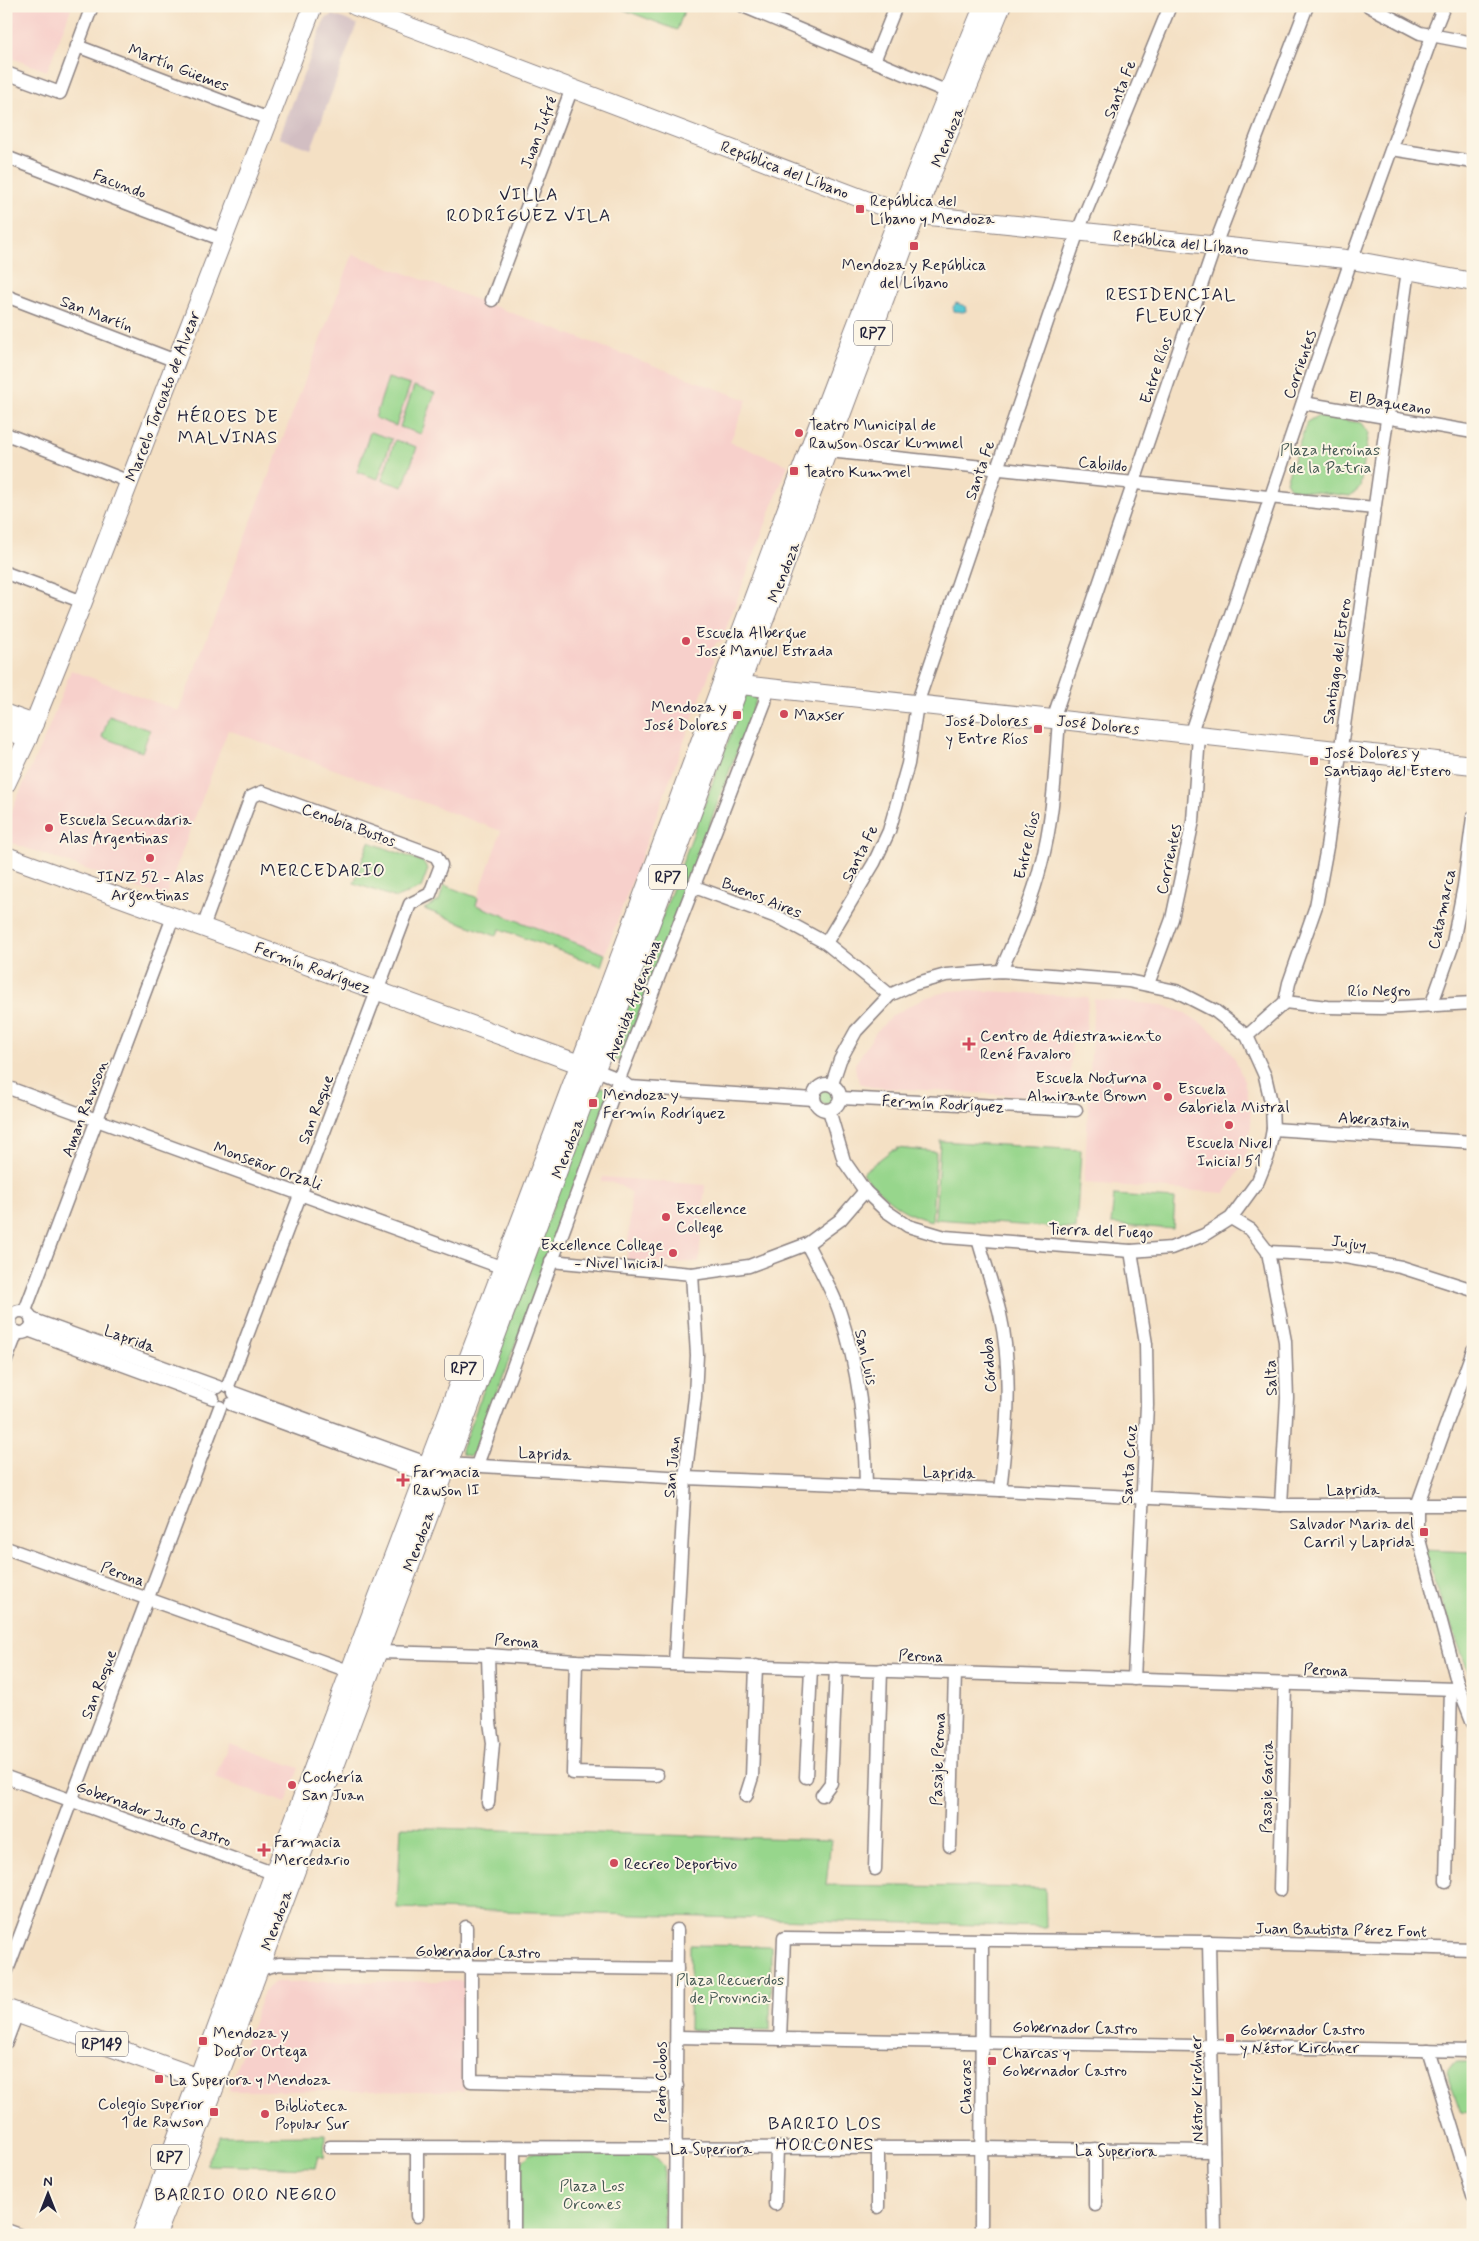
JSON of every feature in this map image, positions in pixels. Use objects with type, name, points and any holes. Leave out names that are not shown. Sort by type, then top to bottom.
[{"type":"main road","name":"Mendoza","points":[[733,682],[808,456],[909,214],[956,95],[984,6]]},
{"type":"main road","name":"Mendoza","points":[[956,95],[1001,6]]},
{"type":"main road","name":"Mendoza","points":[[142,2235],[206,2082],[265,1949],[283,1877],[367,1626],[426,1469],[511,1270],[733,682],[829,451],[909,214]]},
{"type":"main road","name":"Mendoza","points":[[352,1672],[378,1651],[447,1464],[511,1270]]},
{"type":"main road","name":"Mendoza","points":[[156,2235],[206,2082],[237,1976],[252,1935],[283,1877],[358,1702],[352,1672]]},
{"type":"main road","name":"RP149","points":[[12,2011],[206,2082]]},
{"type":"street","points":[[6,72],[60,93],[92,6]]},
{"type":"street","name":"Marcelo Torcuato de Alvear","points":[[6,784],[31,731],[83,602],[313,6]]},
{"type":"street","name":"República del Líbano","points":[[356,6],[909,214],[1352,260],[1473,282]]},
{"type":"street","points":[[743,6],[956,95]]},
{"type":"street","points":[[874,61],[896,6]]},
{"type":"street","name":"Santa Fe","points":[[826,943],[869,871],[889,831],[908,764],[917,704],[997,468],[1078,231],[1170,6]]},
{"type":"street","name":"Entre Ríos","points":[[1001,971],[1025,914],[1042,863],[1052,801],[1056,720],[1134,483],[1216,245],[1307,6]]},
{"type":"street","points":[[1369,6],[1420,33],[1473,43]]},
{"type":"street","name":"Corrientes","points":[[1148,984],[1172,919],[1193,821],[1195,735],[1303,403],[1352,260],[1444,6]]},
{"type":"street","name":"Martín Güemes","points":[[77,46],[270,119]]},
{"type":"street","name":"Juan Jufré","points":[[492,300],[572,88]]},
{"type":"street","points":[[1392,149],[1473,162]]},
{"type":"street","name":"Facundo","points":[[6,157],[223,240]]},
{"type":"street","name":"Santiago del Estero","points":[[1285,1002],[1289,983],[1316,906],[1327,847],[1408,270]]},
{"type":"street","name":"San Martín","points":[[6,296],[176,361]]},
{"type":"street","name":"El Baqueano","points":[[1303,403],[1473,432]]},
{"type":"street","points":[[820,425],[829,451]]},
{"type":"street","points":[[6,434],[130,482]]},
{"type":"street","name":"Cabildo","points":[[808,456],[829,451],[1374,508]]},
{"type":"street","points":[[6,573],[83,602]]},
{"type":"street","name":"José Dolores","points":[[733,682],[1056,720],[1473,765]]},
{"type":"street","name":"Avenida Argentina","points":[[476,1465],[619,1079],[764,702],[767,687]]},
{"type":"street","points":[[6,714],[31,731]]},
{"type":"street","points":[[6,730],[31,731]]},
{"type":"street","name":"Cenobia Bustos","points":[[203,927],[251,797],[262,792],[436,856]]},
{"type":"street","name":"Catamarca","points":[[1432,1006],[1452,947],[1464,886],[1473,817]]},
{"type":"street","name":"Fermín Rodríguez","points":[[6,856],[619,1079],[815,1095]]},
{"type":"street","name":"San Roque","points":[[6,1973],[410,904],[430,894],[441,865],[436,856]]},
{"type":"street","name":"Buenos Aires","points":[[692,886],[782,919],[826,943],[890,995]]},
{"type":"street","name":"Aman Rawson","points":[[6,1360],[17,1320],[97,1120],[173,917]]},
{"type":"street","name":"Tierra del Fuego","points":[[829,1110],[844,1161],[865,1191],[886,1211],[908,1226],[945,1238],[1131,1251],[1171,1248],[1204,1235],[1231,1218],[1258,1181],[1268,1156],[1273,1129],[1272,1106],[1265,1076],[1247,1036],[1215,1011],[1176,991],[1148,984],[1001,971],[946,975],[914,984],[890,995],[856,1031],[840,1060],[832,1084]]},
{"type":"street","points":[[1247,1036],[1285,1002]]},
{"type":"street","name":"Río Negro","points":[[1285,1002],[1327,1007],[1432,1006],[1473,1002]]},
{"type":"street","points":[[823,1084],[832,1084],[839,1090],[840,1098],[837,1106],[829,1110],[820,1108],[815,1095],[823,1084]]},
{"type":"street","name":"Monseñor Orzali","points":[[6,1087],[511,1270]]},
{"type":"street","name":"Fermín Rodríguez","points":[[840,1098],[1076,1110]]},
{"type":"street","name":"Aberastain","points":[[1273,1129],[1473,1142]]},
{"type":"street","points":[[551,1261],[692,1274],[749,1266],[807,1244],[840,1220],[865,1191]]},
{"type":"street","points":[[1231,1218],[1250,1230],[1268,1252]]},
{"type":"street","name":"Córdoba","points":[[978,1240],[1000,1315],[1007,1370],[1006,1433],[1000,1490]]},
{"type":"street","name":"San Luis","points":[[807,1244],[839,1312],[856,1372],[865,1432],[866,1485]]},
{"type":"street","name":"Santa Cruz","points":[[1131,1251],[1146,1344],[1147,1405],[1134,1678]]},
{"type":"street","name":"Jujuy","points":[[1268,1252],[1334,1255],[1401,1267],[1473,1290]]},
{"type":"street","name":"Salta","points":[[1268,1252],[1285,1341],[1288,1398],[1282,1505]]},
{"type":"street","name":"San Juan","points":[[675,1664],[685,1478],[695,1397],[697,1355],[692,1274]]},
{"type":"street","name":"Laprida","points":[[17,1320],[224,1396],[414,1471],[447,1464],[685,1478],[1000,1490],[1282,1505],[1473,1505]]},
{"type":"street","points":[[1473,1350],[1467,1381],[1417,1506],[1417,1532],[1455,1687],[1473,1723]]},
{"type":"street","name":"Perona","points":[[6,1548],[352,1672]]},
{"type":"street","points":[[367,1626],[378,1651]]},
{"type":"street","name":"Perona","points":[[378,1651],[675,1664],[1285,1684],[1455,1687]]},
{"type":"street","points":[[488,1655],[490,1722],[493,1743],[488,1803]]},
{"type":"street","points":[[576,1660],[573,1773],[657,1775]]},
{"type":"street","points":[[746,1796],[752,1777],[756,1666]]},
{"type":"street","points":[[806,1777],[811,1668]]},
{"type":"street","points":[[822,1795],[831,1783],[836,1669]]},
{"type":"street","points":[[874,1869],[881,1670]]},
{"type":"street","name":"Pasaje Perona","points":[[950,1846],[955,1673]]},
{"type":"street","name":"Pasaje Garcia","points":[[1280,1890],[1285,1684]]},
{"type":"street","points":[[1446,1881],[1455,1687]]},
{"type":"street","name":"Gobernador Justo Castro","points":[[6,1777],[283,1877]]},
{"type":"street","points":[[466,1927],[469,1968],[470,2081],[676,2086]]},
{"type":"street","name":"Pedro Cobos","points":[[676,2235],[677,1930]]},
{"type":"street","points":[[252,1935],[279,1964]]},
{"type":"street","name":"Juan Bautista Pérez Font","points":[[780,2039],[784,1938],[1209,1942],[1473,1949]]},
{"type":"street","name":"Chacras","points":[[981,2235],[982,1940]]},
{"type":"street","name":"Néstor Kirchner","points":[[1209,1942],[1215,2235]]},
{"type":"street","name":"Gobernador Castro","points":[[237,1976],[279,1964],[469,1968],[676,1969]]},
{"type":"street","points":[[6,2042],[12,2011]]},
{"type":"street","name":"Gobernador Castro","points":[[677,2037],[1473,2051]]},
{"type":"street","points":[[1428,2050],[1473,2196]]},
{"type":"street","name":"La Superiora","points":[[330,2147],[980,2148],[1213,2151]]},
{"type":"street","points":[[416,2216],[417,2148]]},
{"type":"street","points":[[514,2148],[514,2231]]},
{"type":"street","points":[[775,2204],[776,2148]]},
{"type":"street","points":[[878,2148],[878,2207]]},
{"type":"street","points":[[1095,2149],[1095,2205]]},
{"type":"street","points":[[6,2230],[20,2235]]},
{"type":"shaded area","points":[[6,6],[72,6],[47,71],[6,56]]},
{"type":"shaded area","points":[[333,15],[357,24],[311,149],[279,138],[325,19]]},
{"type":"shaded area","points":[[353,254],[747,400],[730,442],[788,465],[721,642],[717,642],[714,646],[711,656],[714,661],[605,954],[475,905],[501,831],[228,730],[165,897],[9,842],[6,836],[6,823],[47,732],[71,670],[179,711]]},
{"type":"shaded area","name":"Centro de Adiestramiento René Favaloro","points":[[972,990],[1088,997],[1086,1037],[1072,1036],[1070,1082],[1073,1083],[1072,1099],[871,1087],[860,1083],[856,1074],[855,1064],[876,1032],[893,1015],[924,998],[949,991]]},
{"type":"shaded area","name":"Escuela Gabriela Mistral","points":[[1094,999],[1162,1005],[1185,1013],[1204,1025],[1222,1040],[1235,1059],[1244,1081],[1250,1107],[1251,1126],[1248,1147],[1240,1170],[1225,1193],[1084,1183]]},
{"type":"shaded area","name":"Excellence College","points":[[603,1177],[705,1185],[699,1262],[667,1263],[627,1260],[631,1193],[616,1183],[601,1182]]},
{"type":"shaded area","points":[[229,1743],[299,1768],[286,1803],[215,1778]]},
{"type":"shaded area","points":[[464,1981],[464,2091],[228,2091],[264,1991],[275,1982]]},
{"type":"green space","points":[[614,6],[686,6],[677,30]]},
{"type":"green space","points":[[388,378],[410,385],[396,426],[375,418]]},
{"type":"green space","points":[[414,386],[435,393],[421,434],[400,427]]},
{"type":"green space","name":"Plaza Heroínas de la Patria","points":[[1317,416],[1362,423],[1369,433],[1360,487],[1350,496],[1291,489],[1286,481],[1307,422]]},
{"type":"green space","points":[[370,432],[392,439],[378,479],[357,472]]},
{"type":"green space","points":[[395,440],[417,447],[403,487],[382,480]]},
{"type":"green space","points":[[746,694],[755,696],[756,700],[622,1059],[618,1061],[612,1059],[610,1055]]},
{"type":"green space","points":[[109,716],[150,730],[142,752],[102,737]]},
{"type":"green space","points":[[369,842],[423,862],[428,869],[421,888],[396,898],[354,883]]},
{"type":"green space","points":[[444,885],[478,898],[476,905],[605,954],[601,966],[500,929],[496,936],[424,909],[439,901]]},
{"type":"green space","points":[[601,1087],[609,1089],[611,1095],[473,1454],[469,1456],[462,1454],[461,1450],[597,1090]]},
{"type":"green space","points":[[827,1089],[835,1097],[827,1105],[819,1097]]},
{"type":"green space","points":[[940,1141],[1081,1150],[1076,1229],[935,1219]]},
{"type":"green space","points":[[897,1148],[936,1152],[932,1221],[911,1214],[893,1203],[877,1190],[862,1173],[892,1150],[897,1150]]},
{"type":"green space","points":[[1114,1195],[1175,1199],[1173,1229],[1111,1224]]},
{"type":"green space","points":[[1423,1550],[1473,1552],[1473,1684]]},
{"type":"green space","name":"Recreo Deportivo","points":[[401,1827],[831,1840],[826,1885],[1045,1888],[1046,1927],[397,1908]]},
{"type":"green space","name":"Plaza Recuerdos de Provincia","points":[[690,1945],[771,1946],[770,2031],[689,2030]]},
{"type":"green space","points":[[1457,2062],[1473,2062],[1473,2114],[1461,2113],[1446,2071]]},
{"type":"green space","points":[[325,2135],[324,2158],[318,2155],[315,2168],[206,2165],[220,2136]]},
{"type":"green space","name":"Plaza Los Orcones","points":[[531,2153],[652,2153],[664,2166],[663,2235],[520,2235],[520,2164]]},
{"type":"water","points":[[956,303],[965,306],[966,311],[954,311],[953,307]]},
{"type":"place","name":"República del Líbano y Mendoza","points":[[860,209]]},
{"type":"place","name":"Mendoza y República del Líbano","points":[[914,246]]},
{"type":"place","name":"Teatro Municipal de Rawson Oscar Kummel","points":[[799,433]]},
{"type":"place","name":"Teatro Kummel","points":[[794,471]]},
{"type":"place","name":"Escuela Albergue José Manuel Estrada","points":[[686,641]]},
{"type":"place","name":"Maxser","points":[[784,714]]},
{"type":"place","name":"Mendoza y José Dolores","points":[[737,715]]},
{"type":"place","name":"José Dolores y Entre Ríos","points":[[1038,729]]},
{"type":"place","name":"José Dolores y Santiago del Estero","points":[[1314,761]]},
{"type":"place","name":"Escuela Secundaria Alas Argentinas","points":[[49,828]]},
{"type":"place","name":"JINZ 52 - Alas Argentinas","points":[[150,858]]},
{"type":"place","name":"Centro de Adiestramiento René Favaloro","points":[[969,1044]]},
{"type":"place","name":"Escuela Nocturna Almirante Brown","points":[[1157,1086]]},
{"type":"place","name":"Escuela Gabriela Mistral","points":[[1168,1097]]},
{"type":"place","name":"Mendoza y Fermín Rodríguez","points":[[593,1103]]},
{"type":"place","name":"Escuela Nivel Inicial 51","points":[[1229,1125]]},
{"type":"place","name":"Excellence College","points":[[666,1217]]},
{"type":"place","name":"Excellence College - Nivel Inicial","points":[[673,1253]]},
{"type":"place","name":"Farmacia Rawson II","points":[[403,1480]]},
{"type":"place","name":"Salvador Maria del Carril y Laprida","points":[[1424,1532]]},
{"type":"place","name":"Cochería San Juan","points":[[292,1785]]},
{"type":"place","name":"Farmacia Mercedario","points":[[264,1850]]},
{"type":"place","name":"Recreo Deportivo","points":[[614,1863]]},
{"type":"place","name":"Gobernador Castro y Néstor Kirchner","points":[[1230,2038]]},
{"type":"place","name":"Mendoza y Doctor Ortega","points":[[203,2041]]},
{"type":"place","name":"Charcas y Gobernador Castro","points":[[992,2061]]},
{"type":"place","name":"La Superiora y Mendoza","points":[[159,2079]]},
{"type":"place","name":"Colegio Superior 1 de Rawson","points":[[214,2112]]},
{"type":"place","name":"Biblioteca Popular Sur","points":[[265,2114]]},
{"type":"district","name":"VILLA RODRÍGUEZ VILA","points":[[529,204]]},
{"type":"district","name":"RESIDENCIAL FLEURY","points":[[1171,304]]},
{"type":"district","name":"HÉROES DE MALVINAS","points":[[228,426]]},
{"type":"district","name":"MERCEDARIO","points":[[323,870]]},
{"type":"district","name":"BARRIO LOS HORCONES","points":[[825,2133]]},
{"type":"district","name":"BARRIO ORO NEGRO","points":[[246,2194]]}]
